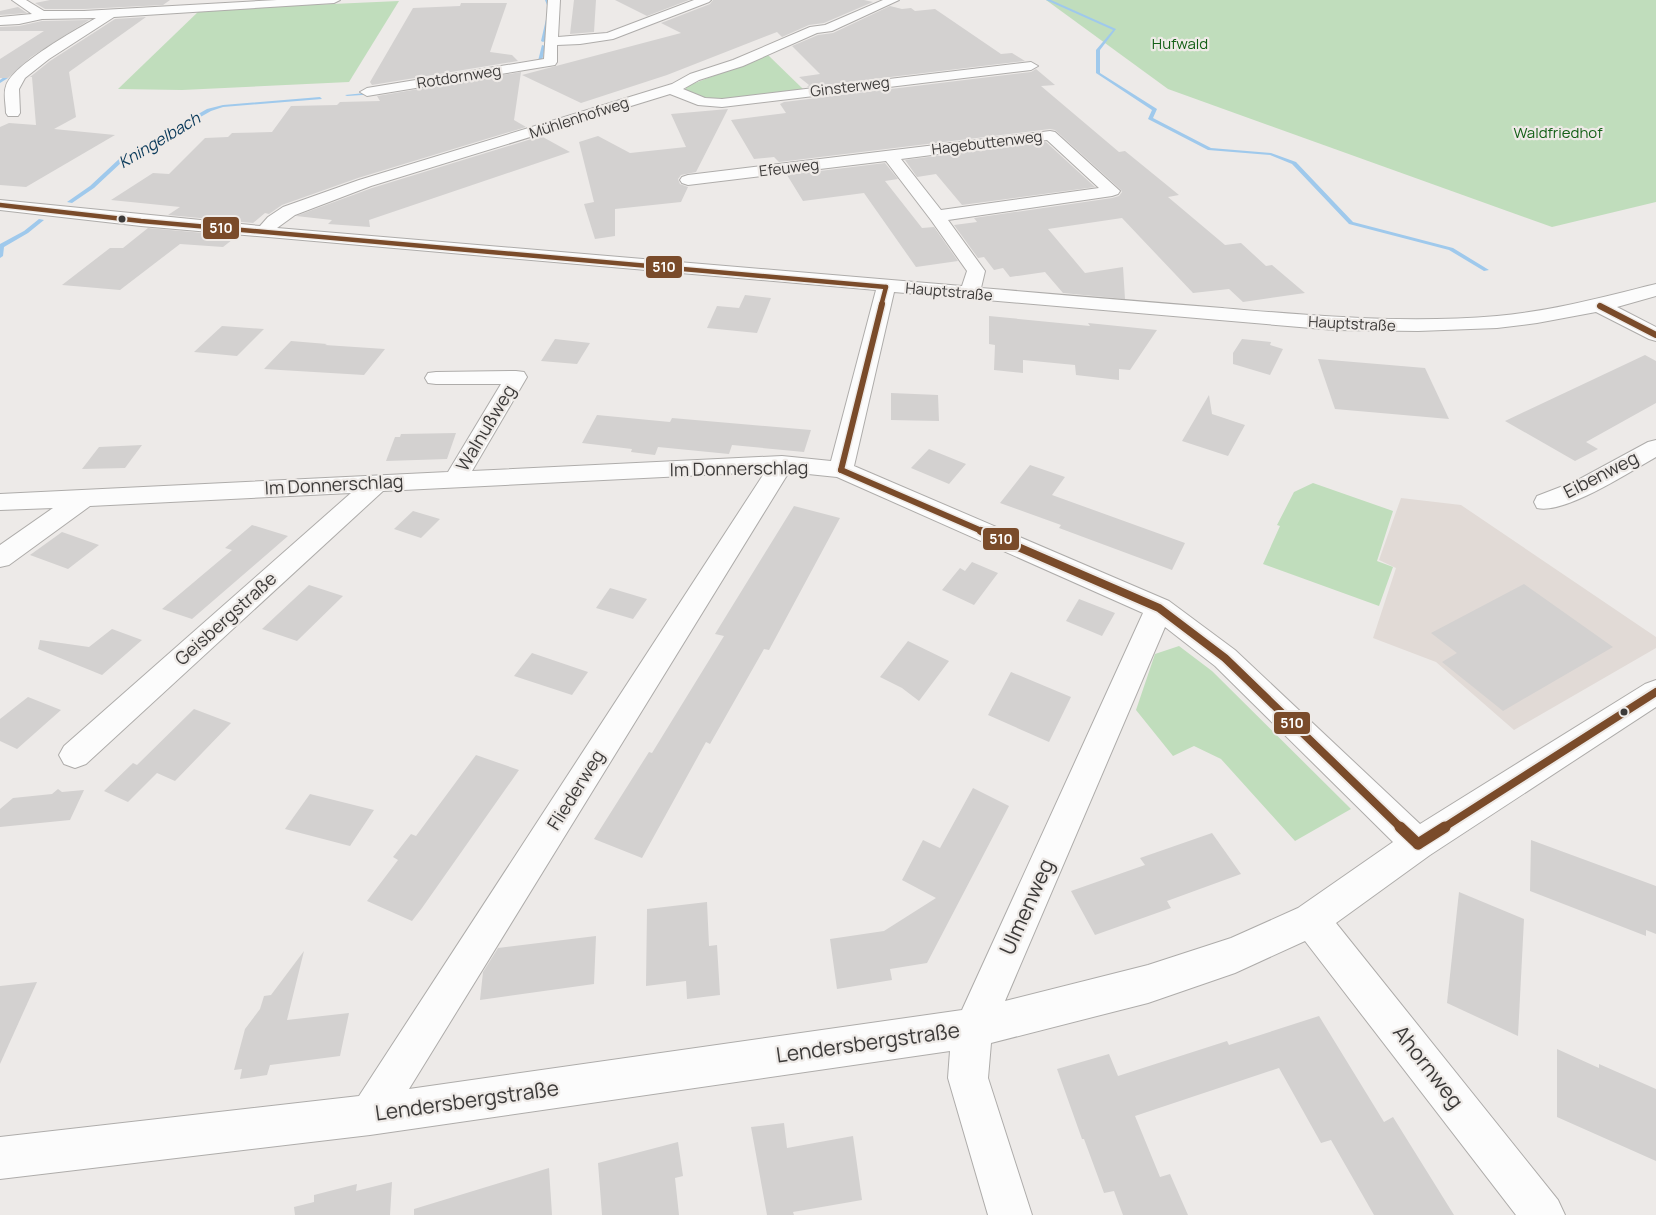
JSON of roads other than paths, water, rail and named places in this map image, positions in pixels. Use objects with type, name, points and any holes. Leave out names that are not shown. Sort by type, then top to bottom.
[{"type":"street","points":[[18,0],[42,15]]},
{"type":"street","points":[[164,9],[174,0]]},
{"type":"street","points":[[0,21],[19,20],[42,15],[334,0]]},
{"type":"street","points":[[554,0],[553,41],[609,36],[705,0]]},
{"type":"street","name":"Mühlenhofweg","points":[[264,232],[274,221],[288,211],[365,183],[670,89],[814,30],[828,28],[893,0]]},
{"type":"street","points":[[14,113],[12,89],[15,81],[28,69],[114,12]]},
{"type":"street","name":"Rotdornweg","points":[[367,92],[550,62],[553,41]]},
{"type":"street","name":"Ginsterweg","points":[[670,89],[702,102],[722,103],[1031,66]]},
{"type":"street","name":"Hagebuttenweg","points":[[890,156],[1050,135],[1112,191],[937,216]]},
{"type":"street","points":[[890,156],[937,216],[976,271],[970,293]]},
{"type":"street","name":"Efeuweg","points":[[688,180],[890,156]]},
{"type":"street","name":"Hauptstraße","points":[[0,205],[264,232],[886,287],[1336,324],[1410,327],[1506,322],[1573,313],[1656,290]]},
{"type":"street","points":[[841,470],[886,287]]},
{"type":"street","points":[[1600,306],[1656,335]]},
{"type":"street","name":"Walnußweg","points":[[436,378],[527,376],[455,480]]},
{"type":"street","name":"Eibenweg","points":[[1546,502],[1585,487],[1656,447]]},
{"type":"street","name":"Im Donnerschlag","points":[[0,502],[782,464],[841,470],[1159,608],[1224,658],[1418,844]]},
{"type":"street","name":"Fliederweg","points":[[370,1115],[782,464]]},
{"type":"street","name":"Geisbergstraße","points":[[76,756],[377,483]]},
{"type":"street","points":[[0,558],[85,497]]},
{"type":"street","name":"Ulmenweg","points":[[1010,1215],[968,1078],[969,1055],[974,1028],[1159,608]]},
{"type":"street","name":"Lendersbergstraße","points":[[0,1158],[370,1115],[974,1028],[1148,984],[1235,955],[1311,920],[1418,844],[1656,692]]},
{"type":"street","name":"Ahornweg","points":[[1311,920],[1543,1215]]},
{"type":"waterway","name":"Kningelbach","points":[[543,41],[549,15],[547,0]]},
{"type":"waterway","points":[[1048,0],[1115,30],[1098,50],[1098,73],[1155,110],[1150,118],[1210,149],[1271,154],[1294,163],[1351,223],[1451,249],[1486,270]]},
{"type":"waterway","name":"Kningelbach","points":[[540,61],[543,46]]},
{"type":"waterway","points":[[0,82],[6,78]]},
{"type":"waterway","name":"Kningelbach","points":[[347,95],[375,93]]},
{"type":"waterway","name":"Kningelbach","points":[[70,202],[92,187],[121,160],[209,110],[223,106],[320,98]]},
{"type":"waterway","name":"Kningelbach","points":[[0,256],[1,246],[26,232],[41,220]]},
{"type":"park label","name":"Hufwald","points":[[1180,44]]},
{"type":"park label","name":"Waldfriedhof","points":[[1558,133]]}]
